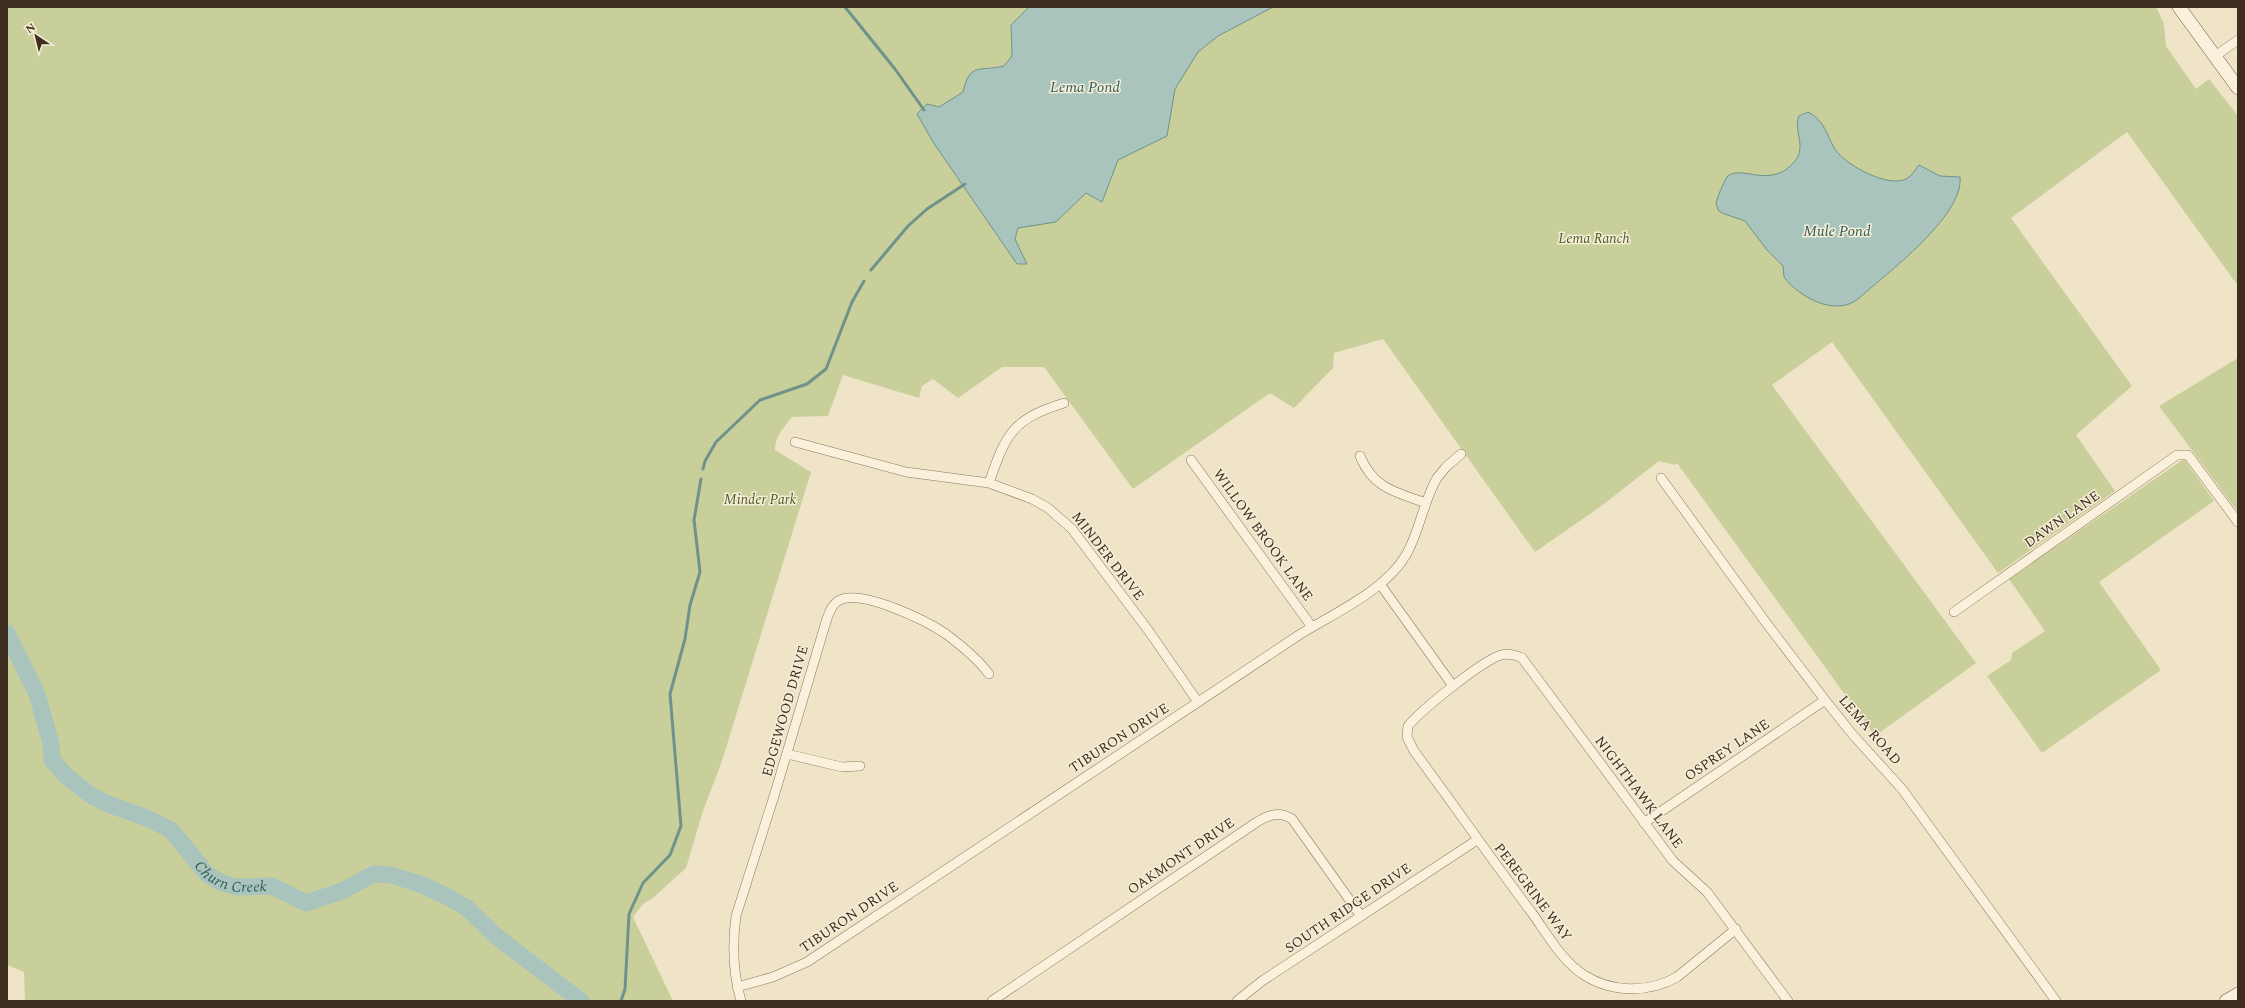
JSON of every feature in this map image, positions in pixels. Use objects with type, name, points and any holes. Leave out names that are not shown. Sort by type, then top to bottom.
[{"type":"main road","points":[[2179,7],[2238,88]]},
{"type":"main road","points":[[2226,1001],[2238,994]]},
{"type":"street","points":[[2215,56],[2238,40]]},
{"type":"street","points":[[989,483],[1003,447],[1022,422],[1038,411],[1064,403]]},
{"type":"street","name":"MINDER DRIVE","points":[[796,442],[906,472],[989,483],[1032,498],[1048,508],[1072,529],[1148,630],[1198,702]]},
{"type":"street","name":"TIBURON DRIVE","points":[[737,987],[780,975],[807,962],[1198,702],[1380,584],[1395,570],[1406,555],[1433,485],[1441,473],[1461,454]]},
{"type":"street","name":"DAWN LANE","points":[[1954,612],[2177,455],[2188,455],[2238,522]]},
{"type":"street","points":[[1360,456],[1368,473],[1375,481],[1426,503]]},
{"type":"street","name":"WILLOW BROOK LANE","points":[[1191,460],[1312,627]]},
{"type":"street","name":"LEMA ROAD","points":[[1661,478],[1767,624],[1825,700],[1853,735],[1902,789],[2056,1001]]},
{"type":"street","points":[[1380,584],[1453,686]]},
{"type":"street","name":"EDGEWOOD DRIVE","points":[[741,1001],[737,987],[733,946],[736,916],[787,754],[826,620],[834,604],[842,599],[853,597],[870,601],[930,625],[963,647],[989,674]]},
{"type":"street","name":"NIGHTHAWK LANE","points":[[1453,686],[1502,655],[1511,654],[1522,658],[1644,823],[1674,861],[1707,892],[1736,929],[1788,1001]]},
{"type":"street","name":"PEREGRINE WAY","points":[[1453,686],[1411,722],[1407,730],[1407,737],[1414,751],[1476,840],[1566,958],[1585,976],[1608,986],[1624,988],[1642,988],[1666,984],[1677,977],[1736,929]]},
{"type":"street","name":"OSPREY LANE","points":[[1644,823],[1825,700]]},
{"type":"street","points":[[787,754],[842,767],[860,766]]},
{"type":"street","name":"OAKMONT DRIVE","points":[[992,1001],[1254,824],[1274,814],[1283,814],[1292,819],[1361,916]]},
{"type":"street","name":"SOUTH RIDGE DRIVE","points":[[1237,1001],[1262,981],[1476,840]]},
{"type":"green space","points":[[7,7],[2156,7],[2164,24],[2166,46],[2196,89],[2209,79],[2238,116],[2238,286],[2127,132],[2011,218],[2132,386],[2076,435],[2115,491],[1998,573],[1832,342],[1772,385],[1976,663],[1875,736],[1677,463],[1675,465],[1659,461],[1600,507],[1535,552],[1383,339],[1334,353],[1333,368],[1294,408],[1270,393],[1133,489],[1044,367],[1002,367],[958,398],[933,379],[922,386],[919,398],[843,375],[828,416],[792,417],[780,432],[775,445],[775,450],[811,472],[722,761],[703,811],[686,868],[654,897],[643,904],[633,917],[673,1001],[25,1001],[24,972],[7,965]]},
{"type":"green space","points":[[2238,358],[2238,512],[2159,406]]},
{"type":"green space","points":[[2184,459],[2214,501],[2099,582],[2161,670],[2042,753],[1987,676],[2011,660],[2012,653],[2045,631],[2009,579]]},
{"type":"water","name":"Lema Pond","points":[[1029,7],[1273,7],[1218,36],[1198,52],[1175,89],[1167,136],[1118,160],[1102,202],[1086,193],[1056,222],[1018,228],[1015,239],[1027,264],[1017,264],[933,142],[917,114],[927,104],[939,107],[963,92],[972,72],[981,69],[1004,66],[1012,56],[1011,25]]},
{"type":"water","name":"Mule Pond","points":[[1808,112],[1822,124],[1835,149],[1840,155],[1857,168],[1878,178],[1898,181],[1906,179],[1919,165],[1940,176],[1960,177],[1958,192],[1950,209],[1937,226],[1904,260],[1858,299],[1849,304],[1839,306],[1818,302],[1799,291],[1784,277],[1783,266],[1767,250],[1745,221],[1722,213],[1718,210],[1716,203],[1725,180],[1733,174],[1740,173],[1766,176],[1786,170],[1795,161],[1800,150],[1798,127],[1799,116]]},
{"type":"waterway","points":[[845,7],[895,69],[924,110]]},
{"type":"waterway","points":[[871,270],[908,226],[927,209],[965,184]]},
{"type":"waterway","points":[[703,469],[705,461],[716,442],[760,400],[807,384],[826,369],[852,302],[864,281]]},
{"type":"waterway","points":[[621,1001],[625,989],[629,914],[643,883],[670,855],[681,826],[670,694],[685,639],[690,605],[700,572],[694,520],[701,479]]},
{"type":"waterway","name":"Churn Creek","points":[[7,633],[37,694],[51,744],[52,760],[66,776],[92,796],[108,804],[147,818],[171,830],[207,874],[220,882],[236,887],[272,886],[306,903],[342,891],[374,874],[391,875],[420,884],[467,908],[497,937],[581,1001]]},
{"type":"park label","name":"Lema Ranch","points":[[1594,238]]},
{"type":"park label","name":"Minder Park","points":[[760,499]]}]
